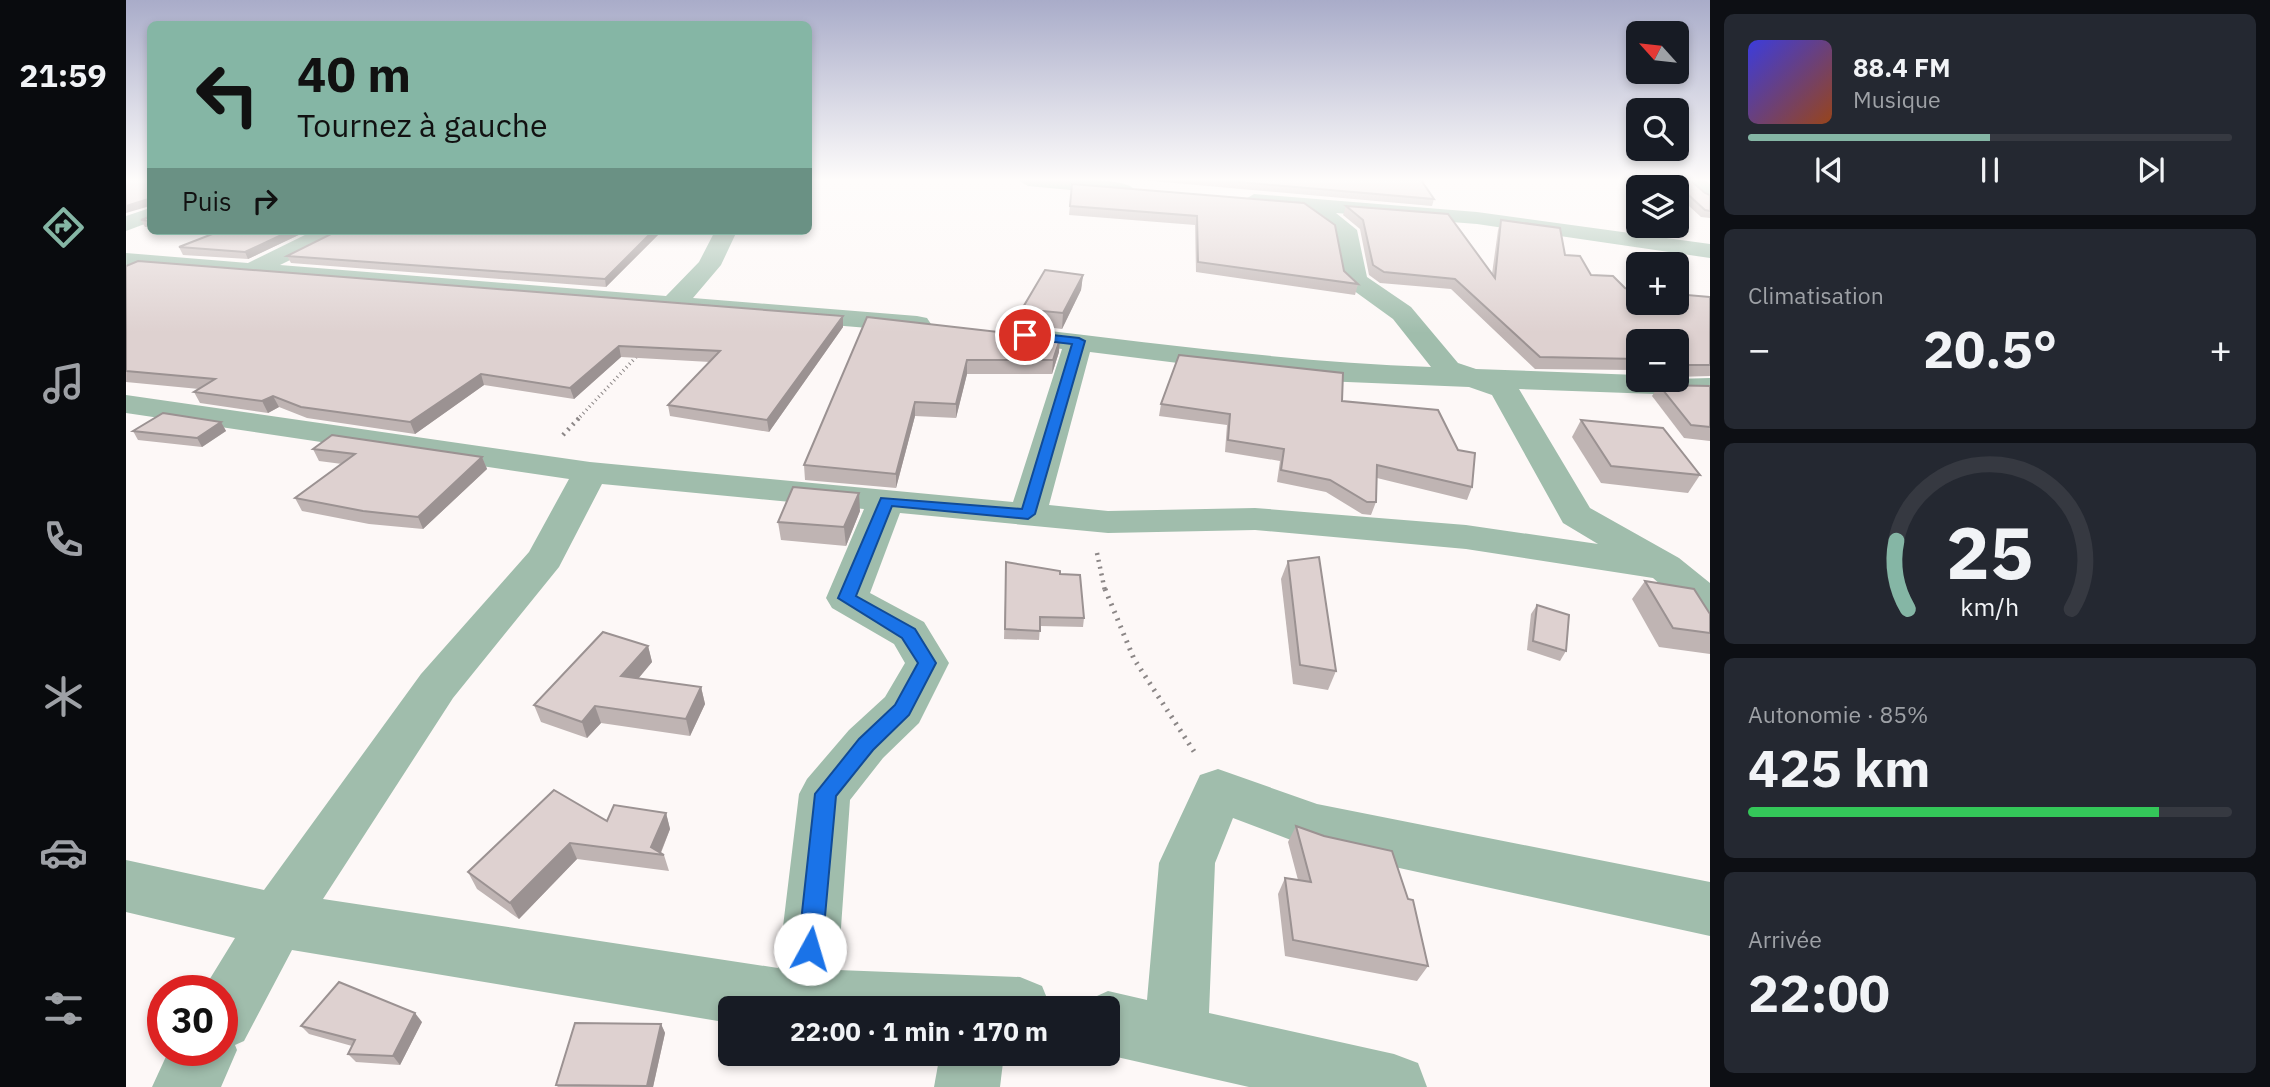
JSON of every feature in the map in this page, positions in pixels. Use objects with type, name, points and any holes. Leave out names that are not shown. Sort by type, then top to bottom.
[{"type":"street","points":[[1346,231],[1356,280],[1402,313],[1448,369],[1504,389],[1576,515],[1665,567],[1710,605]]},
{"type":"street","points":[[1567,231],[1710,251]]},
{"type":"street","points":[[256,268],[323,235]]},
{"type":"street","points":[[680,302],[709,265],[724,235]]},
{"type":"street","points":[[126,260],[680,302],[943,327]]},
{"type":"street","points":[[984,331],[1323,372],[1710,387]]},
{"type":"street","points":[[1028,514],[1079,341]]},
{"type":"street","points":[[135,410],[590,472],[1090,520],[1255,519],[1466,537],[1665,567]]},
{"type":"street","points":[[238,990],[277,919],[437,686],[545,558],[590,472]]},
{"type":"street","points":[[805,996],[825,794],[866,744],[902,710],[927,663],[909,633],[847,598],[886,501]]},
{"type":"street","points":[[1176,1039],[1187,863],[1217,790],[1317,827],[1710,909]]},
{"type":"street","points":[[126,886],[277,919],[756,996]]},
{"type":"street","points":[[1120,1026],[1394,1087]]},
{"type":"street","points":[[185,1087],[196,1066]]},
{"type":"street","points":[[967,1087],[973,1066]]},
{"type":"path","points":[[536,464],[680,302]]},
{"type":"path","points":[[1090,520],[1100,578],[1120,639],[1217,790]]},
{"type":"building","points":[[1197,231],[1336,231],[1344,271],[1358,284],[1198,262]]},
{"type":"building","points":[[1365,231],[1460,231],[1495,278],[1500,231],[1561,231],[1565,255],[1580,256],[1591,275],[1613,276],[1626,288],[1626,315],[1689,315],[1689,295],[1710,297],[1710,365],[1689,365],[1689,329],[1626,329],[1626,359],[1540,357],[1455,279],[1384,272],[1373,265]]},
{"type":"building","points":[[210,235],[281,235],[245,252],[179,247]]},
{"type":"building","points":[[329,235],[649,235],[605,279],[287,256]]},
{"type":"building","points":[[138,261],[843,316],[767,420],[668,405],[720,351],[619,346],[570,388],[481,374],[410,422],[301,407],[273,396],[262,401],[194,392],[215,379],[126,371],[126,266]]},
{"type":"building","points":[[1045,270],[1083,275],[1063,313],[1022,309]]},
{"type":"building","points":[[867,317],[1060,339],[1053,360],[967,360],[956,404],[915,402],[896,474],[804,465]]},
{"type":"building","points":[[1179,355],[1343,373],[1342,401],[1438,410],[1458,450],[1475,453],[1472,487],[1377,465],[1376,502],[1367,502],[1330,480],[1281,470],[1284,449],[1228,440],[1230,414],[1161,404]]},
{"type":"building","points":[[1689,386],[1710,386],[1710,427],[1691,425],[1665,392],[1689,392]]},
{"type":"building","points":[[163,413],[221,422],[197,438],[133,431]]},
{"type":"building","points":[[1581,420],[1663,428],[1700,475],[1611,466]]},
{"type":"building","points":[[332,435],[482,457],[418,517],[363,511],[295,498],[355,454],[313,449]]},
{"type":"building","points":[[793,487],[859,493],[844,527],[778,522]]},
{"type":"building","points":[[1319,557],[1336,671],[1300,665],[1288,561]]},
{"type":"building","points":[[1006,562],[1060,571],[1060,574],[1080,575],[1084,618],[1040,617],[1040,631],[1005,629]]},
{"type":"building","points":[[1645,581],[1694,589],[1710,614],[1710,633],[1673,628]]},
{"type":"building","points":[[1537,605],[1569,615],[1566,651],[1533,641]]},
{"type":"building","points":[[603,632],[648,646],[621,676],[701,687],[686,719],[595,706],[582,722],[534,705]]},
{"type":"building","points":[[554,790],[607,821],[614,805],[666,813],[651,847],[664,855],[570,843],[510,903],[468,872]]},
{"type":"building","points":[[1296,826],[1324,836],[1392,851],[1408,899],[1413,900],[1428,966],[1293,940],[1285,878],[1311,882]]},
{"type":"building","points":[[339,982],[415,1013],[393,1056],[348,1054],[355,1040],[301,1026]]},
{"type":"building","points":[[575,1023],[661,1024],[647,1086],[556,1085]]},
{"type":"route","points":[[810,949],[825,794],[866,744],[902,710],[927,663],[909,633],[847,598],[886,501],[1028,514],[1079,341],[1025,335]]}]
